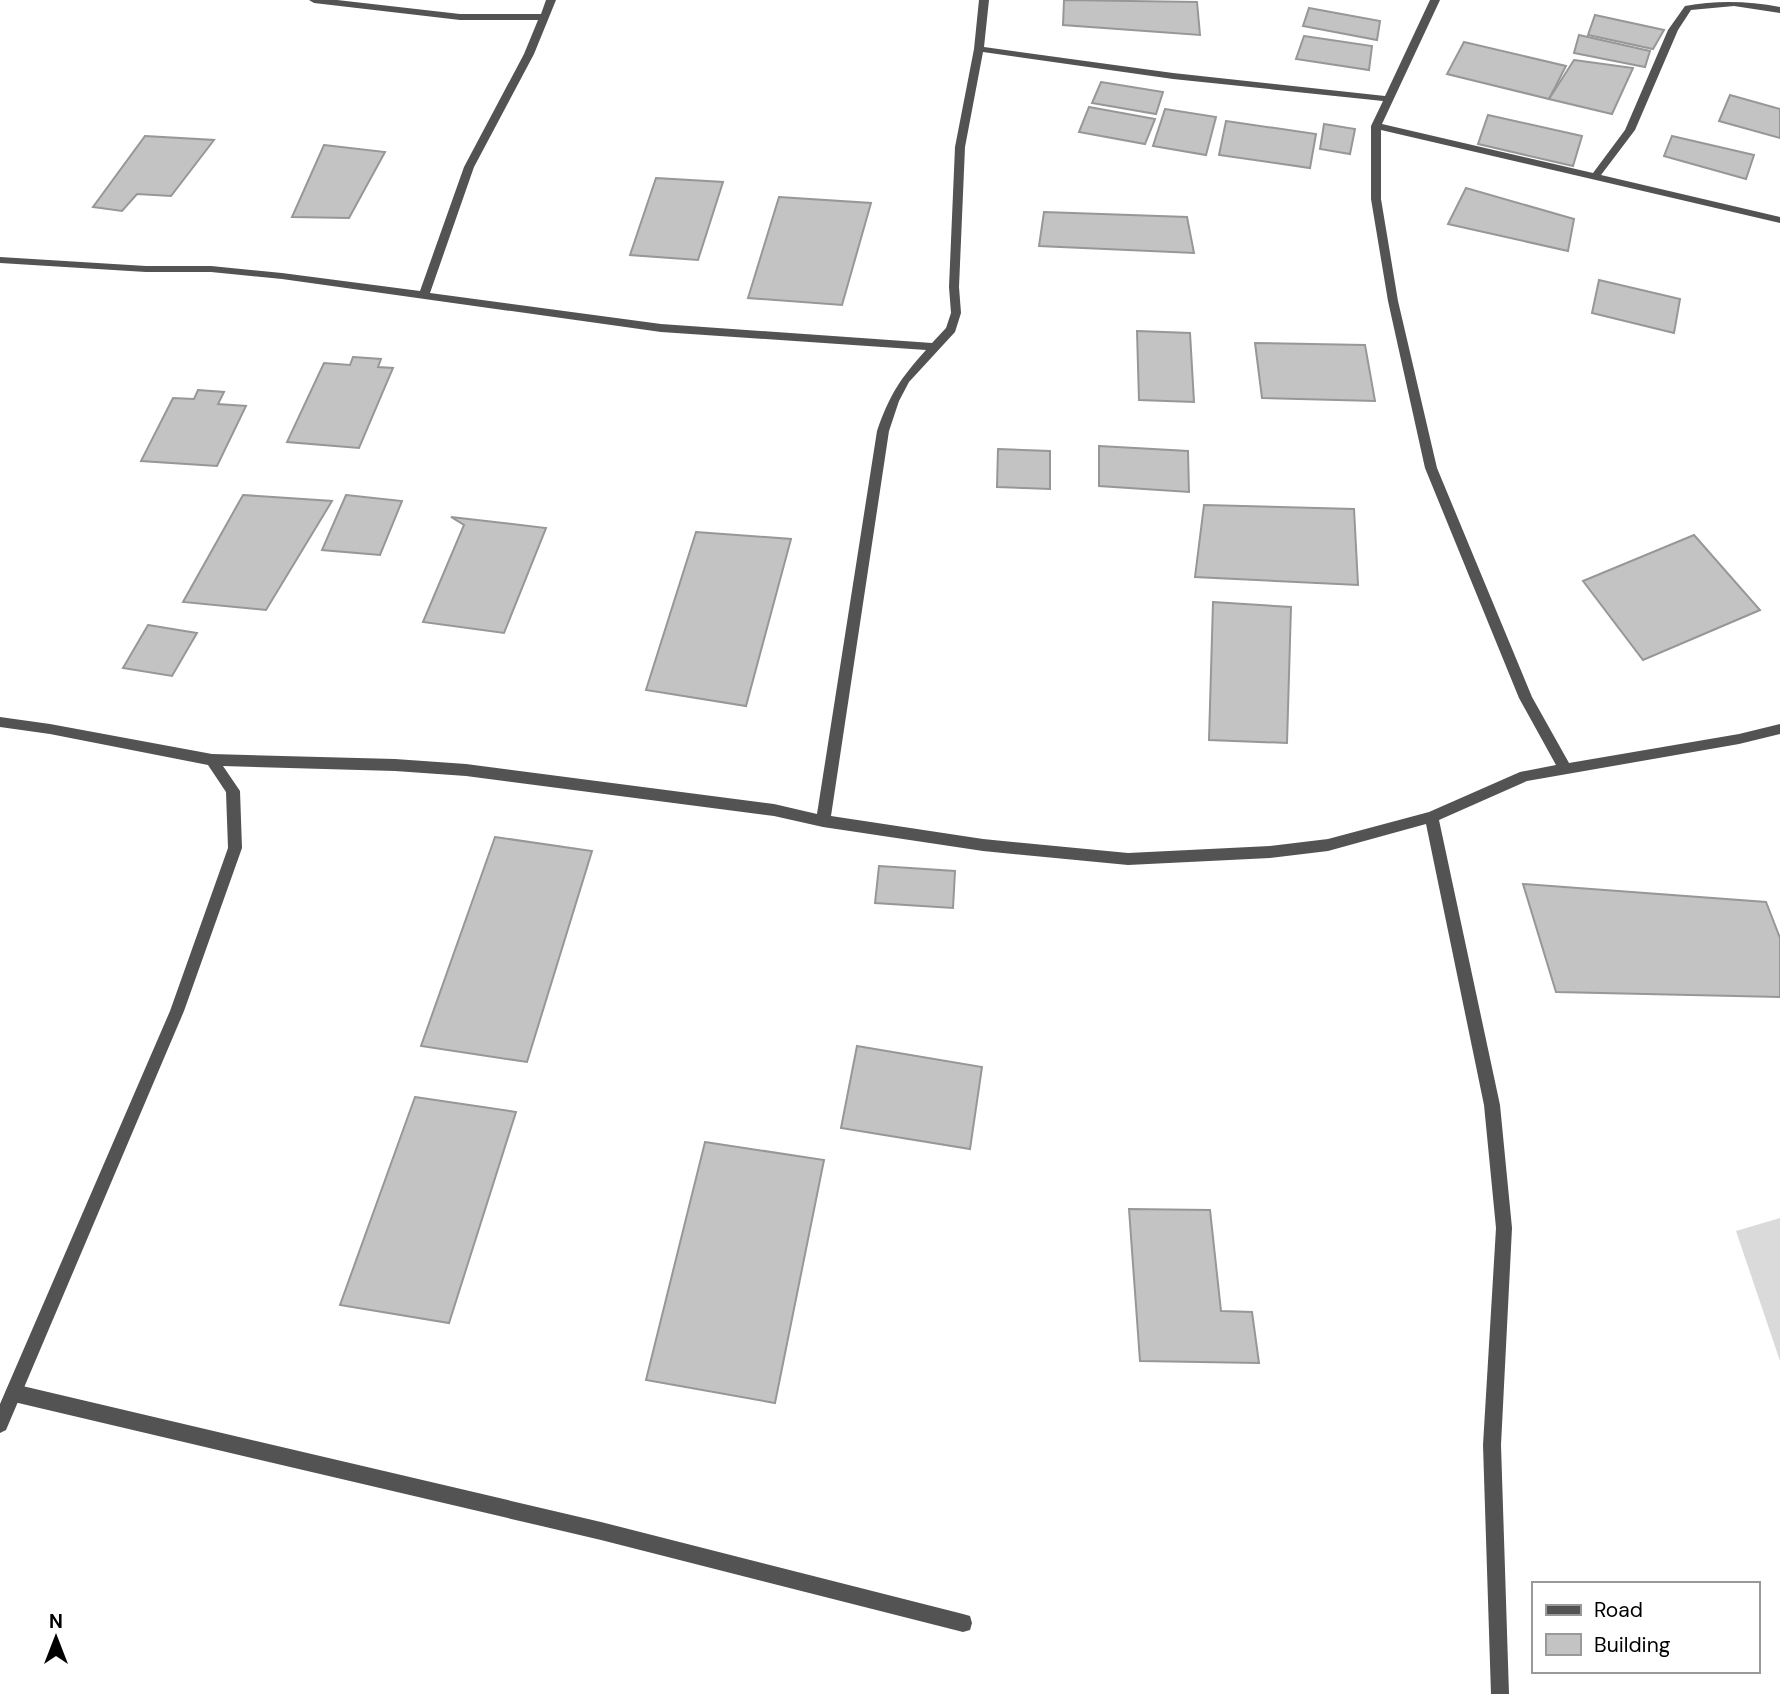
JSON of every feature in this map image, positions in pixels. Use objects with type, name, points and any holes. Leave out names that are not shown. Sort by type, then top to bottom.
[{"type":"street","points":[[314,0],[460,17],[545,17]]},
{"type":"street","points":[[424,295],[469,167],[530,54],[551,0]]},
{"type":"street","points":[[823,821],[883,431],[893,401],[905,380],[951,330],[956,313],[954,287],[960,148],[979,49],[985,0]]},
{"type":"street","points":[[1435,0],[1376,126],[1378,212],[1393,301],[1432,468],[1526,698],[1565,769]]},
{"type":"street","points":[[1595,177],[1630,130],[1673,30],[1688,8],[1708,1],[1737,1],[1780,10]]},
{"type":"street","points":[[979,49],[1173,76],[1388,99]]},
{"type":"street","points":[[1376,126],[1780,220]]},
{"type":"street","points":[[0,260],[73,262],[146,269],[211,269],[282,276],[661,328],[935,348]]},
{"type":"street","points":[[0,722],[212,760],[395,765],[467,770],[775,810],[823,821],[983,845],[1128,859],[1270,852],[1328,845],[1431,817],[1525,776],[1739,739],[1780,729]]},
{"type":"street","points":[[0,1424],[177,1011],[235,848],[233,791],[212,760]]},
{"type":"street","points":[[1431,817],[1492,1105],[1504,1228],[1492,1445],[1500,1694]]},
{"type":"street","points":[[14,1393],[601,1531],[963,1623]]},
{"type":"shaded area","points":[[1780,1218],[1780,1361],[1736,1231]]},
{"type":"building","points":[[1064,0],[1197,2],[1200,35],[1063,25]]},
{"type":"building","points":[[1309,8],[1380,21],[1377,40],[1303,26]]},
{"type":"building","points":[[1595,15],[1664,30],[1653,49],[1588,35]]},
{"type":"building","points":[[1579,35],[1650,51],[1645,67],[1574,53]]},
{"type":"building","points":[[1304,36],[1372,46],[1369,70],[1296,59]]},
{"type":"building","points":[[1464,42],[1566,66],[1549,99],[1447,74]]},
{"type":"building","points":[[1574,60],[1633,68],[1612,114],[1549,99]]},
{"type":"building","points":[[1101,82],[1163,92],[1156,114],[1092,103]]},
{"type":"building","points":[[1730,95],[1780,109],[1780,138],[1719,121]]},
{"type":"building","points":[[1089,107],[1155,119],[1145,144],[1079,132]]},
{"type":"building","points":[[1165,109],[1216,117],[1206,155],[1153,146]]},
{"type":"building","points":[[1488,115],[1582,136],[1573,166],[1478,144]]},
{"type":"building","points":[[1226,121],[1316,134],[1310,168],[1219,155]]},
{"type":"building","points":[[1324,124],[1355,129],[1350,154],[1320,149]]},
{"type":"building","points":[[145,136],[214,140],[171,196],[137,194],[122,211],[93,207]]},
{"type":"building","points":[[1672,136],[1754,155],[1746,179],[1664,156]]},
{"type":"building","points":[[324,145],[385,152],[349,218],[292,217]]},
{"type":"building","points":[[656,178],[723,182],[698,260],[630,255]]},
{"type":"building","points":[[1466,188],[1574,219],[1568,251],[1448,224]]},
{"type":"building","points":[[779,197],[871,203],[842,305],[748,298]]},
{"type":"building","points":[[1044,212],[1187,217],[1194,253],[1039,246]]},
{"type":"building","points":[[1599,280],[1680,299],[1674,333],[1592,313]]},
{"type":"building","points":[[1137,331],[1190,333],[1194,402],[1139,400]]},
{"type":"building","points":[[1255,343],[1365,345],[1375,401],[1262,398]]},
{"type":"building","points":[[353,357],[381,359],[378,367],[393,368],[359,448],[287,442],[324,363],[350,365]]},
{"type":"building","points":[[198,390],[224,392],[218,404],[246,406],[217,466],[141,461],[173,398],[194,399]]},
{"type":"building","points":[[1099,446],[1188,451],[1189,492],[1099,486]]},
{"type":"building","points":[[998,449],[1050,451],[1050,489],[997,487]]},
{"type":"building","points":[[243,495],[332,501],[266,610],[183,602]]},
{"type":"building","points":[[346,495],[402,501],[380,555],[322,550]]},
{"type":"building","points":[[1204,505],[1354,509],[1358,585],[1195,577]]},
{"type":"building","points":[[451,517],[546,528],[504,633],[423,622],[464,525]]},
{"type":"building","points":[[696,532],[791,539],[746,706],[646,690]]},
{"type":"building","points":[[1694,535],[1760,610],[1643,660],[1583,581]]},
{"type":"building","points":[[1213,602],[1291,607],[1287,743],[1209,740]]},
{"type":"building","points":[[148,625],[197,633],[172,676],[123,668]]},
{"type":"building","points":[[495,837],[592,851],[527,1062],[421,1046]]},
{"type":"building","points":[[879,866],[955,871],[953,908],[875,903]]},
{"type":"building","points":[[1523,884],[1766,902],[1780,938],[1780,997],[1556,992]]},
{"type":"building","points":[[857,1046],[982,1067],[970,1149],[841,1128]]},
{"type":"building","points":[[415,1097],[516,1112],[449,1323],[340,1305]]},
{"type":"building","points":[[705,1142],[824,1160],[775,1403],[646,1380]]},
{"type":"building","points":[[1129,1209],[1210,1210],[1221,1311],[1252,1312],[1259,1363],[1140,1361]]}]
